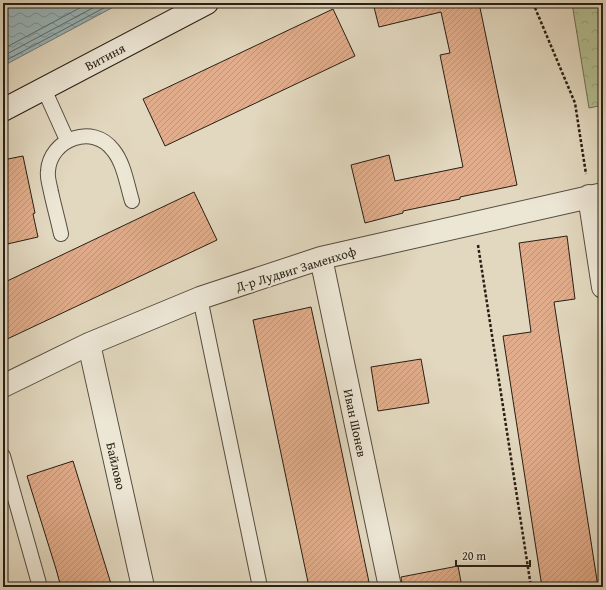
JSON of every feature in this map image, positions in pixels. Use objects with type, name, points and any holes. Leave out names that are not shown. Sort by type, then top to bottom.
[{"type":"street","name":"Витиня","points":[[3,110],[207,3]]},
{"type":"street","name":"Д-р Лудвиг Заменхоф","points":[[3,386],[89,344],[200,298],[321,258],[596,195]]},
{"type":"street","points":[[596,195],[603,287]]},
{"type":"street","name":"Иван Шонев","points":[[321,258],[390,587]]},
{"type":"street","name":"Байлово","points":[[89,344],[143,587]]},
{"type":"lane","points":[[44,89],[67,140]]},
{"type":"lane","points":[[61,234],[48,171],[50,159],[57,148],[67,140],[79,136],[91,136],[103,140],[113,149],[119,159],[132,201]]},
{"type":"lane","points":[[200,298],[260,587]]},
{"type":"lane","points":[[3,456],[40,587]]},
{"type":"path","points":[[533,3],[575,103],[596,195]]},
{"type":"path","points":[[475,223],[531,587]]},
{"type":"green space","points":[[572,3],[602,3],[603,105],[589,108]]},
{"type":"water","points":[[3,3],[121,3],[3,66]]},
{"type":"building","points":[[373,3],[479,3],[517,185],[403,211],[403,213],[365,223],[351,165],[389,155],[395,181],[463,167],[440,55],[450,53],[441,12],[379,27]]},
{"type":"building","points":[[333,9],[355,56],[165,146],[143,99]]},
{"type":"building","points":[[23,156],[35,213],[33,214],[38,237],[3,245],[3,160]]},
{"type":"building","points":[[194,192],[217,240],[3,341],[3,283]]},
{"type":"building","points":[[567,236],[575,299],[554,302],[598,587],[542,587],[503,336],[531,332],[519,243]]},
{"type":"building","points":[[311,307],[370,587],[309,587],[253,320]]},
{"type":"building","points":[[421,359],[429,403],[378,411],[371,367]]},
{"type":"building","points":[[73,461],[112,587],[61,587],[27,476]]},
{"type":"building","points":[[458,566],[462,587],[402,587],[401,577]]}]
